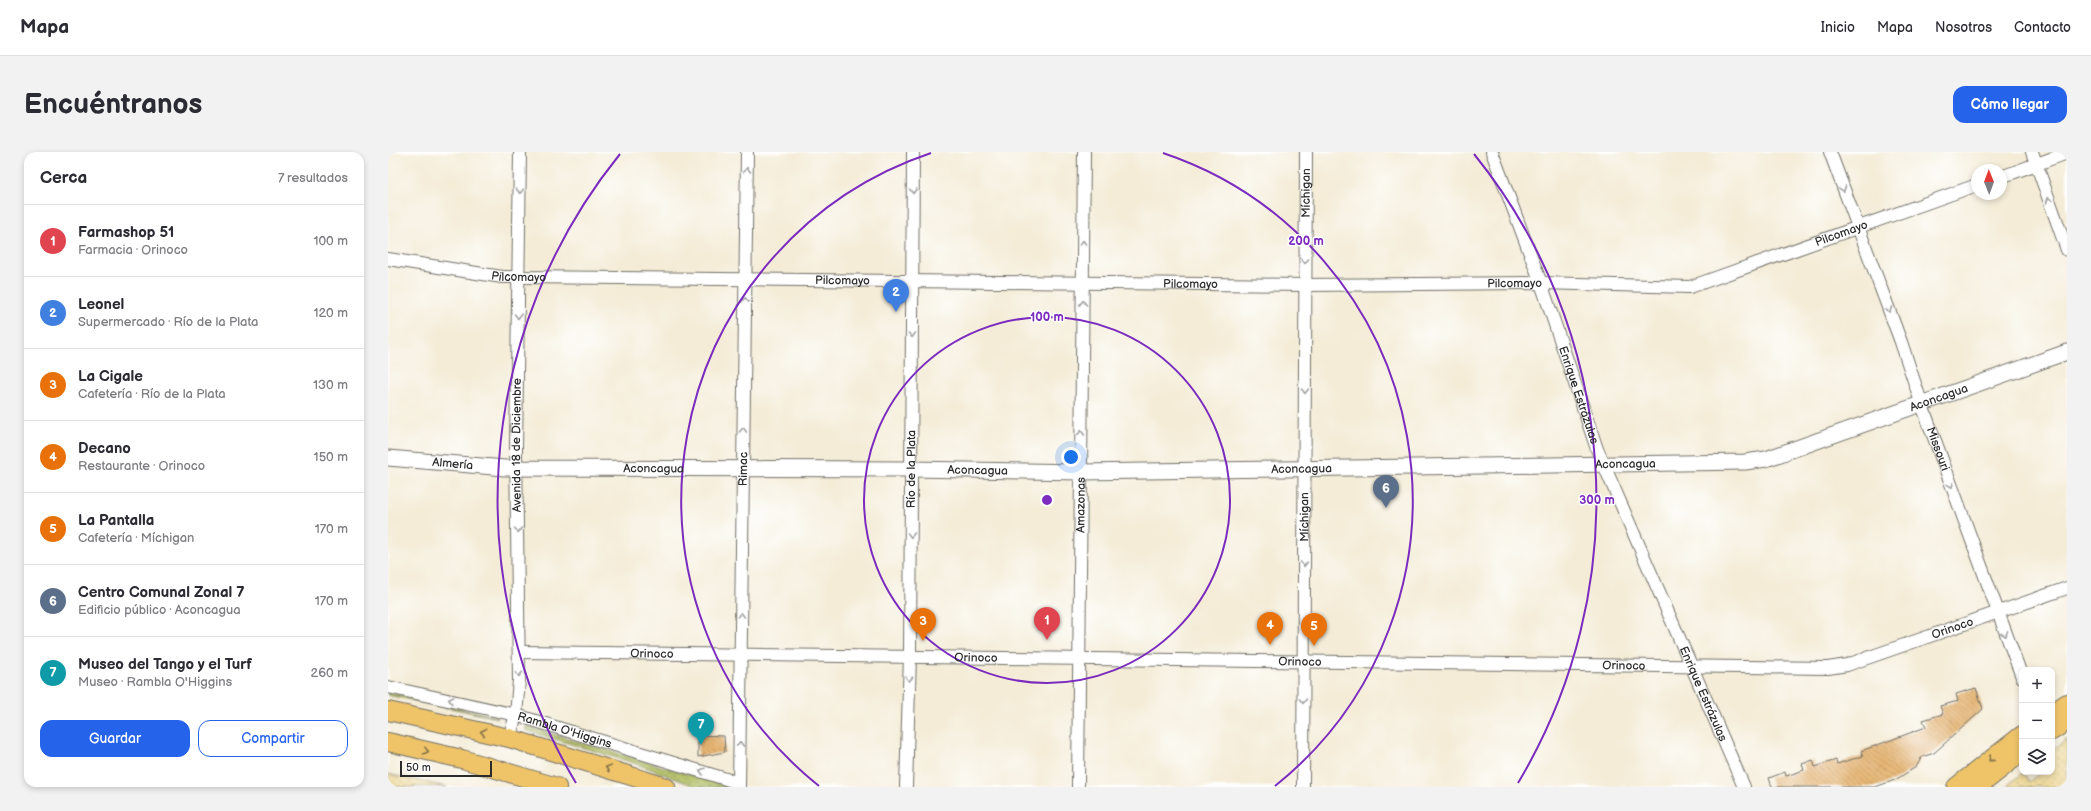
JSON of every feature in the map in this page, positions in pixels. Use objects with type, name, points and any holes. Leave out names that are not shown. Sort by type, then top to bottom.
[{"type":"main road","points":[[2055,711],[2067,703]]},
{"type":"main road","name":"Rambla O'Higgins","points":[[388,710],[509,738],[666,787]]},
{"type":"main road","points":[[2055,729],[2067,721]]},
{"type":"main road","points":[[1956,787],[2019,737]]},
{"type":"main road","points":[[388,742],[462,759],[557,787]]},
{"type":"main road","points":[[1978,787],[2019,754]]},
{"type":"street","name":"Avenida 18 de Diciembre","points":[[509,738],[516,715],[519,652],[517,467],[520,152]]},
{"type":"street","name":"Rimac","points":[[739,785],[747,152]]},
{"type":"street","name":"Río de la Plata","points":[[906,787],[910,656],[913,152]]},
{"type":"street","name":"Amazonas","points":[[1078,787],[1084,152]]},
{"type":"street","name":"Míchigan","points":[[1303,787],[1306,152]]},
{"type":"street","name":"Enrique Estrázulas","points":[[1492,152],[1541,283],[1594,440],[1744,787]]},
{"type":"street","name":"Missouri","points":[[1830,152],[1901,342],[1922,405],[2019,669]]},
{"type":"street","points":[[2032,152],[2067,250]]},
{"type":"street","points":[[2007,175],[2067,153]]},
{"type":"street","name":"Pilcomayo","points":[[388,259],[502,277],[1305,285],[1541,283],[1690,286],[1971,187]]},
{"type":"street","name":"Aconcagua","points":[[517,467],[911,469],[1081,472],[1756,461],[1922,405],[2067,352]]},
{"type":"street","name":"Almería","points":[[388,458],[488,467],[517,467]]},
{"type":"street","name":"Orinoco","points":[[519,652],[1838,668],[2067,588]]},
{"type":"street","name":"Rambla O'Higgins","points":[[388,687],[516,715],[739,785]]},
{"type":"green space","points":[[388,692],[497,717],[498,718],[388,695]]},
{"type":"green space","points":[[526,726],[729,787],[697,787],[637,764],[525,730]]},
{"type":"sand","points":[[2067,739],[2067,787],[2009,787],[2008,785],[2020,775],[2024,775],[2029,782],[2037,775],[2055,775],[2055,749]]},
{"type":"sand","points":[[388,774],[447,787],[388,787]]},
{"type":"building","points":[[1976,688],[1983,709],[1934,753],[1922,757],[1916,767],[1895,780],[1875,787],[1772,787],[1769,778],[1785,772],[1786,776],[1804,770],[1802,764],[1813,760],[1815,767],[1836,760],[1837,764],[1863,756],[1861,751],[1926,727],[1923,720],[1943,714],[1940,706],[1958,701],[1956,694]]},
{"type":"building","points":[[698,735],[724,736],[725,752],[698,757]]},
{"type":"place","name":"Leonel","points":[[896,312]]},
{"type":"place","name":"Centro Comunal Zonal 7","points":[[1386,508]]},
{"type":"place","name":"Farmashop 51","points":[[1047,640]]},
{"type":"place","name":"La Cigale","points":[[923,641]]},
{"type":"place","name":"Decano","points":[[1270,645]]},
{"type":"place","name":"La Pantalla","points":[[1314,646]]},
{"type":"place","name":"Museo del Tango y el Turf","points":[[701,745]]}]
